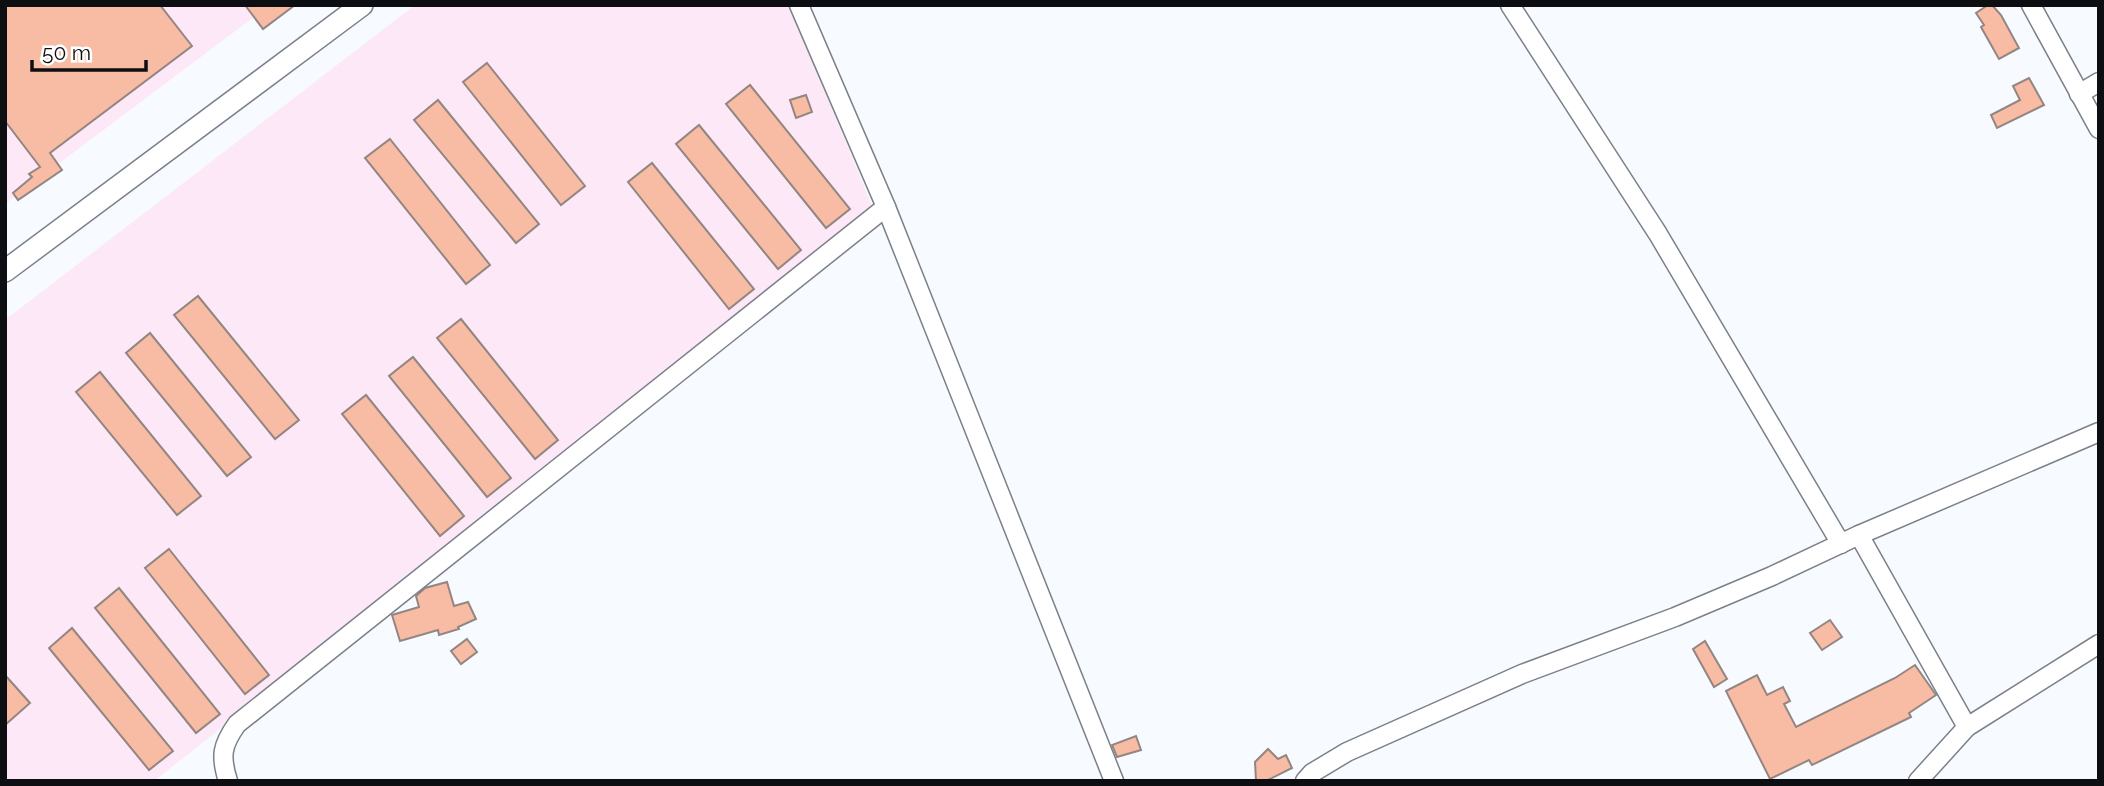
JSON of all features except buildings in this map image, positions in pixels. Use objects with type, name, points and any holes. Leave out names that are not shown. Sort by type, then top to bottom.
[{"type":"street","points":[[5,271],[362,5]]},
{"type":"street","points":[[799,5],[886,207],[1114,781]]},
{"type":"street","points":[[1510,5],[1658,234],[1841,544]]},
{"type":"street","points":[[2031,5],[2099,129]]},
{"type":"street","points":[[2079,94],[2099,82]]},
{"type":"street","points":[[228,781],[222,753],[227,738],[237,724],[886,207]]},
{"type":"street","points":[[1305,781],[1312,773],[1347,751],[1522,674],[1675,617],[2099,432]]},
{"type":"street","points":[[1859,535],[1967,727]]},
{"type":"street","points":[[1918,781],[1967,727],[2099,645]]},
{"type":"shaded area","points":[[5,5],[270,5],[5,204]]},
{"type":"shaded area","points":[[415,5],[789,5],[875,213],[154,781],[5,781],[5,320]]}]
